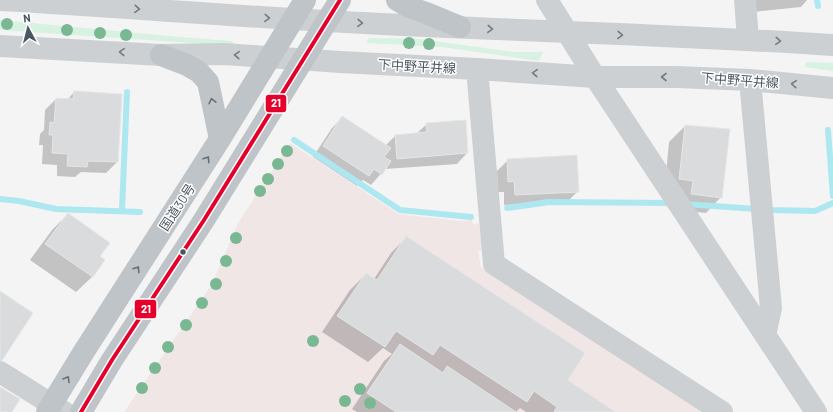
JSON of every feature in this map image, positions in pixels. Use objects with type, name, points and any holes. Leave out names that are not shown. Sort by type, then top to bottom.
[{"type":"highway","name":"国道30号","points":[[54,410],[83,353],[220,139],[305,0]]},
{"type":"highway","points":[[82,412],[112,360],[204,220],[340,0]]},
{"type":"highway","points":[[397,0],[409,7],[460,27]]},
{"type":"highway","points":[[161,54],[187,64],[199,72],[208,82],[220,139]]},
{"type":"street","points":[[0,0],[99,3],[327,21],[748,39],[833,45]]},
{"type":"street","points":[[547,0],[595,77],[816,412]]},
{"type":"street","points":[[745,0],[748,39]]},
{"type":"street","name":"下中野平井線","points":[[0,46],[161,54],[224,54],[595,77],[677,77],[750,80],[833,88]]},
{"type":"street","points":[[477,69],[494,264],[722,412]]},
{"type":"street","points":[[750,80],[771,308],[765,334]]},
{"type":"street","points":[[0,372],[54,410]]},
{"type":"shaded area","points":[[290,143],[399,214],[460,221],[472,220],[473,224],[479,223],[483,251],[478,251],[481,267],[707,412],[124,412],[212,284],[238,223]]},
{"type":"green space","points":[[0,20],[232,41],[234,44],[221,45],[0,30]]},
{"type":"green space","points":[[370,38],[420,39],[513,52],[543,52],[539,61],[442,47],[367,43],[367,40]]},
{"type":"green space","points":[[806,62],[833,63],[833,71],[805,67]]},
{"type":"building","points":[[74,91],[122,94],[118,162],[88,161],[87,167],[67,166],[68,154],[52,153],[53,135],[49,135],[50,122],[54,123],[56,98],[73,99]]},
{"type":"building","points":[[342,116],[391,148],[384,157],[391,161],[382,175],[374,169],[369,176],[323,146]]},
{"type":"building","points":[[466,120],[468,153],[397,159],[395,135],[427,132],[426,123]]},
{"type":"building","points":[[685,125],[730,129],[722,198],[691,194],[693,181],[679,179]]},
{"type":"building","points":[[577,155],[579,192],[515,195],[514,181],[508,182],[507,159]]},
{"type":"building","points":[[68,213],[110,243],[100,256],[105,260],[93,277],[45,244]]},
{"type":"building","points":[[406,236],[585,353],[568,380],[616,412],[554,412],[557,407],[534,391],[527,402],[440,345],[433,355],[396,331],[385,347],[337,316],[366,273],[377,280]]},
{"type":"building","points":[[0,291],[33,313],[1,362],[0,361]]},
{"type":"building","points":[[400,344],[443,373],[447,366],[516,412],[396,412],[367,393]]},
{"type":"building","points":[[0,387],[20,399],[12,412],[0,412]]},
{"type":"waterway","points":[[817,0],[818,6]]},
{"type":"waterway","points":[[122,210],[127,92]]},
{"type":"waterway","points":[[828,130],[833,196]]},
{"type":"waterway","points":[[294,140],[400,210],[471,217]]},
{"type":"waterway","points":[[0,199],[19,201],[56,209],[140,212]]},
{"type":"waterway","points":[[507,208],[549,202],[673,203]]},
{"type":"waterway","points":[[684,204],[772,210],[815,211],[833,203]]},
{"type":"transit line","name":"21","points":[[81,412],[112,360],[204,220],[340,0]]}]
